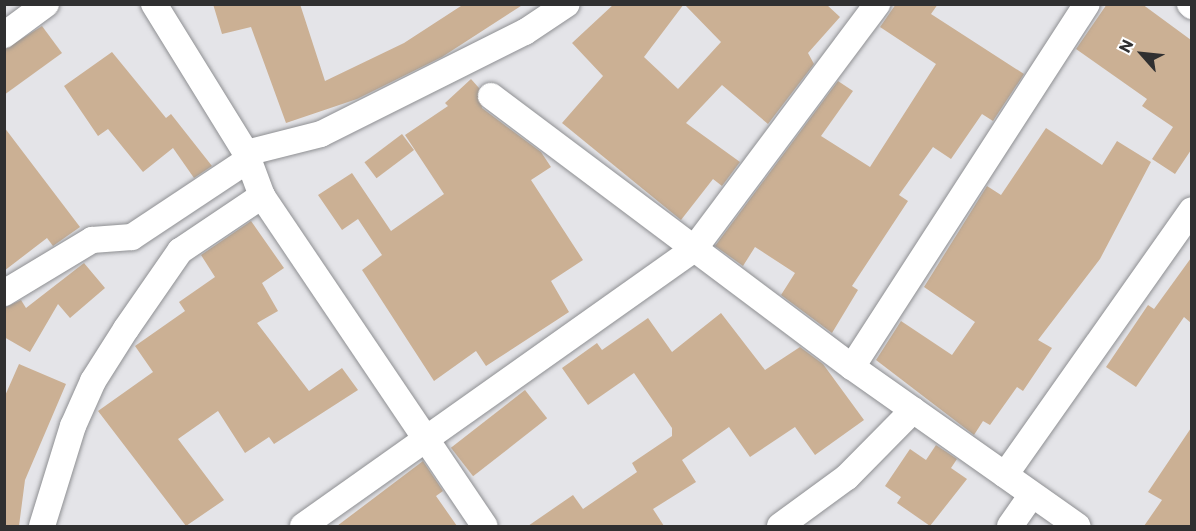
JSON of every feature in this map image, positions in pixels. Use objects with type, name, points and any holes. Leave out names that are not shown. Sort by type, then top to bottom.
[{"type":"street","points":[[4,35],[46,4]]},
{"type":"street","points":[[154,4],[247,157],[262,196],[485,526]]},
{"type":"street","points":[[4,293],[92,240],[132,237],[247,157],[321,134],[525,32],[567,4]]},
{"type":"street","points":[[303,526],[427,443],[694,249],[877,4]]},
{"type":"street","points":[[852,367],[1087,4]]},
{"type":"street","points":[[491,96],[852,367],[1077,526]]},
{"type":"street","points":[[42,526],[73,426],[93,381],[126,329],[180,250],[262,196]]},
{"type":"street","points":[[1005,475],[1191,210]]},
{"type":"street","points":[[780,526],[847,477],[913,410]]},
{"type":"street","points":[[1010,526],[1032,495]]},
{"type":"building","points":[[213,4],[300,4],[325,81],[404,43],[464,4],[524,4],[442,57],[357,99],[286,123],[251,27],[222,34]]},
{"type":"building","points":[[614,4],[684,4],[826,4],[840,17],[808,53],[814,64],[768,124],[722,85],[686,123],[740,162],[722,186],[713,179],[681,220],[562,123],[603,76],[572,43]],"holes":[[[684,4],[721,42],[678,89],[644,57]]]},
{"type":"building","points":[[896,4],[938,4],[931,14],[1024,74],[993,121],[982,114],[951,159],[933,147],[899,195],[908,201],[852,286],[858,290],[832,333],[781,295],[795,273],[755,247],[743,266],[715,246],[838,81],[853,91],[821,136],[870,167],[936,64],[880,27]]},
{"type":"building","points":[[1107,4],[1142,4],[1191,40],[1191,150],[1175,174],[1152,159],[1173,127],[1142,106],[1147,99],[1076,49]]},
{"type":"building","points":[[42,26],[62,53],[4,95],[4,50]]},
{"type":"building","points":[[112,52],[166,118],[171,114],[212,166],[194,178],[173,148],[143,172],[108,129],[98,136],[64,86]]},
{"type":"building","points":[[471,79],[479,88],[482,108],[541,152],[551,167],[531,180],[583,260],[551,281],[569,312],[486,366],[476,351],[434,381],[362,270],[382,255],[358,219],[342,230],[318,195],[352,173],[391,231],[444,194],[405,135],[448,106],[445,103]]},
{"type":"building","points":[[4,127],[80,227],[53,246],[47,238],[4,271]]},
{"type":"building","points":[[1046,128],[1102,165],[1117,141],[1151,162],[1100,259],[1038,340],[1052,348],[1023,391],[1017,387],[990,425],[983,421],[974,435],[876,360],[901,321],[952,355],[975,322],[924,287],[987,186],[1001,195]]},
{"type":"building","points":[[402,134],[414,150],[377,178],[364,162]]},
{"type":"building","points":[[251,221],[284,268],[262,283],[278,311],[257,323],[309,391],[342,368],[358,390],[274,444],[269,437],[245,453],[218,411],[178,439],[224,500],[186,526],[98,411],[153,372],[135,346],[185,311],[179,302],[215,277],[201,255]]},
{"type":"building","points":[[1191,258],[1191,323],[1184,317],[1136,387],[1106,367],[1148,305],[1154,309]]},
{"type":"building","points":[[84,263],[105,288],[70,318],[58,304],[30,352],[4,337],[4,308],[21,300],[26,308]]},
{"type":"building","points":[[721,313],[765,370],[800,347],[823,364],[864,420],[815,455],[795,427],[750,457],[729,427],[682,460],[696,482],[653,509],[664,526],[528,526],[573,495],[583,509],[637,472],[632,463],[672,436],[672,428],[634,373],[588,405],[562,368],[597,343],[602,350],[648,318],[672,352]]},
{"type":"building","points":[[19,364],[66,384],[25,480],[19,526],[4,526],[4,398]]},
{"type":"building","points":[[525,390],[547,418],[473,476],[451,448]]},
{"type":"building","points":[[1191,428],[1191,526],[1144,526],[1162,500],[1148,492]]},
{"type":"building","points":[[936,445],[957,459],[951,468],[967,479],[930,526],[897,503],[901,497],[885,486],[910,449],[926,460]]},
{"type":"building","points":[[423,461],[443,491],[436,496],[457,526],[337,526]]}]
